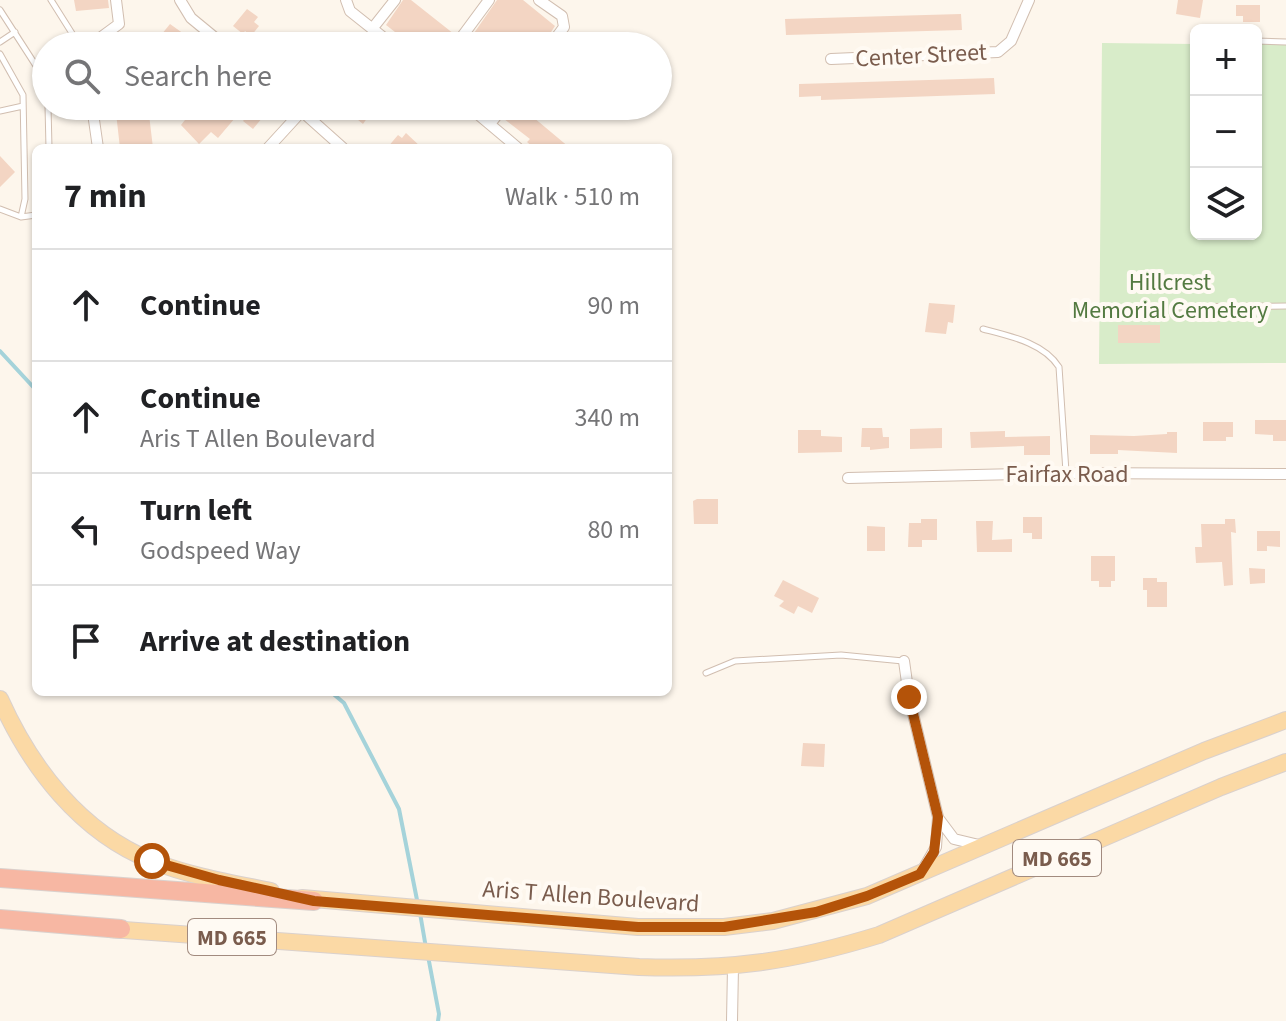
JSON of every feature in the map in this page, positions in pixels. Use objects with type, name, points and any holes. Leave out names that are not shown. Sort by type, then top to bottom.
[{"type":"highway","name":"Aris T Allen Boulevard","points":[[0,878],[320,901]]},
{"type":"highway","name":"MD 665","points":[[0,919],[121,929]]},
{"type":"main road","points":[[0,699],[30,755],[51,784],[74,810],[116,841],[152,861],[183,871],[320,901]]},
{"type":"main road","name":"Aris T Allen Boulevard","points":[[320,901],[638,927],[724,927],[816,912],[867,896],[1204,751],[1286,720]]},
{"type":"main road","name":"MD 665","points":[[121,929],[639,967],[733,967],[826,951],[879,935],[1206,793],[1286,762]]},
{"type":"main road","points":[[0,928],[121,929]]},
{"type":"street","points":[[108,32],[119,24],[116,0]]},
{"type":"street","points":[[180,0],[191,18],[208,32]]},
{"type":"street","points":[[346,0],[350,11],[376,32]]},
{"type":"street","points":[[372,29],[395,0]]},
{"type":"street","points":[[465,32],[489,0]]},
{"type":"street","points":[[539,0],[562,16],[564,27],[560,32]]},
{"type":"street","name":"Center Street","points":[[831,59],[998,52],[1011,41],[1029,0]]},
{"type":"street","points":[[94,120],[97,144]]},
{"type":"street","points":[[271,144],[290,120]]},
{"type":"street","points":[[311,120],[338,144]]},
{"type":"street","points":[[485,120],[513,144]]},
{"type":"street","points":[[490,124],[493,120]]},
{"type":"street","name":"Fairfax Road","points":[[848,478],[1066,473],[1286,474]]},
{"type":"street","points":[[904,661],[909,697],[938,817],[936,847],[920,874]]},
{"type":"street","points":[[938,817],[954,839],[965,844],[988,846]]},
{"type":"street","points":[[732,1021],[733,967]]},
{"type":"lane","points":[[51,0],[71,32]]},
{"type":"lane","points":[[0,10],[32,59]]},
{"type":"lane","points":[[0,42],[15,32]]},
{"type":"lane","points":[[1262,41],[1286,42]]},
{"type":"lane","points":[[0,54],[23,95],[25,199],[21,217]]},
{"type":"lane","points":[[0,111],[23,106]]},
{"type":"lane","points":[[48,120],[49,144]]},
{"type":"lane","points":[[0,209],[21,217],[32,216]]},
{"type":"lane","points":[[1173,307],[1286,306]]},
{"type":"lane","points":[[983,329],[1012,336],[1051,354],[1059,367],[1066,473]]},
{"type":"lane","points":[[706,673],[735,661],[841,655],[904,661]]},
{"type":"green space","name":"Hillcrest Memorial Cemetery","points":[[1102,43],[1190,44],[1190,240],[1262,240],[1262,44],[1286,44],[1286,363],[1099,364]]},
{"type":"building","points":[[74,0],[108,0],[109,8],[76,11]]},
{"type":"building","points":[[403,0],[411,0],[451,32],[395,32],[386,25]]},
{"type":"building","points":[[497,0],[523,0],[555,26],[551,32],[475,32]]},
{"type":"building","points":[[1178,0],[1203,0],[1200,18],[1176,14]]},
{"type":"building","points":[[1236,5],[1260,5],[1260,22],[1243,22],[1243,16],[1236,16]]},
{"type":"building","points":[[247,9],[258,17],[254,22],[259,26],[254,32],[240,32],[233,26]]},
{"type":"building","points":[[961,14],[962,30],[786,35],[785,19]]},
{"type":"building","points":[[170,24],[181,32],[164,32]]},
{"type":"building","points":[[994,78],[995,94],[821,100],[821,96],[799,97],[799,84]]},
{"type":"building","points":[[117,120],[150,120],[153,144],[120,144]]},
{"type":"building","points":[[185,120],[233,120],[218,138],[211,132],[199,144],[181,125]]},
{"type":"building","points":[[244,120],[260,120],[253,129]]},
{"type":"building","points":[[505,120],[537,120],[565,144],[529,144],[527,142],[530,139]]},
{"type":"building","points":[[406,133],[418,144],[390,144],[398,135],[402,138]]},
{"type":"building","points":[[0,156],[15,172],[0,187]]},
{"type":"building","points":[[929,303],[955,305],[953,323],[948,322],[946,334],[925,332]]},
{"type":"building","points":[[1118,325],[1160,325],[1160,343],[1118,343]]},
{"type":"building","points":[[1255,420],[1286,420],[1286,441],[1273,441],[1273,435],[1255,434]]},
{"type":"building","points":[[1203,422],[1233,422],[1233,437],[1226,437],[1226,441],[1203,441]]},
{"type":"building","points":[[862,428],[882,428],[883,437],[889,437],[889,448],[870,450],[870,447],[861,447]]},
{"type":"building","points":[[942,428],[942,448],[910,449],[910,429]]},
{"type":"building","points":[[798,430],[821,430],[821,436],[842,437],[842,452],[798,453]]},
{"type":"building","points":[[1005,431],[1005,437],[1050,436],[1050,455],[1024,455],[1024,446],[971,448],[970,432]]},
{"type":"building","points":[[1177,432],[1177,453],[1118,450],[1118,454],[1090,454],[1090,435],[1134,436]]},
{"type":"building","points":[[718,499],[718,524],[694,524],[693,501]]},
{"type":"building","points":[[1023,517],[1042,517],[1042,539],[1032,539],[1032,533],[1023,533]]},
{"type":"building","points":[[921,519],[937,519],[937,540],[922,540],[922,547],[908,547],[909,523],[921,523]]},
{"type":"building","points":[[1225,519],[1235,519],[1236,533],[1231,532],[1233,585],[1224,586],[1222,562],[1196,563],[1195,547],[1202,547],[1201,524],[1225,524]]},
{"type":"building","points":[[976,521],[993,521],[992,540],[1012,539],[1012,552],[977,552]]},
{"type":"building","points":[[867,526],[885,527],[885,551],[867,551]]},
{"type":"building","points":[[1257,531],[1280,531],[1280,547],[1267,546],[1267,551],[1257,551]]},
{"type":"building","points":[[1091,556],[1115,556],[1115,581],[1111,581],[1111,587],[1099,587],[1099,581],[1091,581]]},
{"type":"building","points":[[1249,568],[1265,569],[1265,583],[1250,584]]},
{"type":"building","points":[[1143,578],[1167,582],[1167,607],[1147,607]]},
{"type":"building","points":[[783,580],[819,598],[812,613],[798,606],[794,614],[779,606],[784,601],[774,596]]},
{"type":"building","points":[[803,743],[825,744],[824,767],[801,766]]},
{"type":"waterway","points":[[0,351],[32,386]]},
{"type":"waterway","points":[[336,696],[344,703],[399,809],[418,905]]},
{"type":"waterway","points":[[420,913],[426,948]]},
{"type":"waterway","points":[[428,956],[438,1021]]},
{"type":"route","points":[[152,861],[314,901],[638,927],[724,927],[816,912],[867,896],[920,874],[934,852],[938,817],[909,697]]}]
